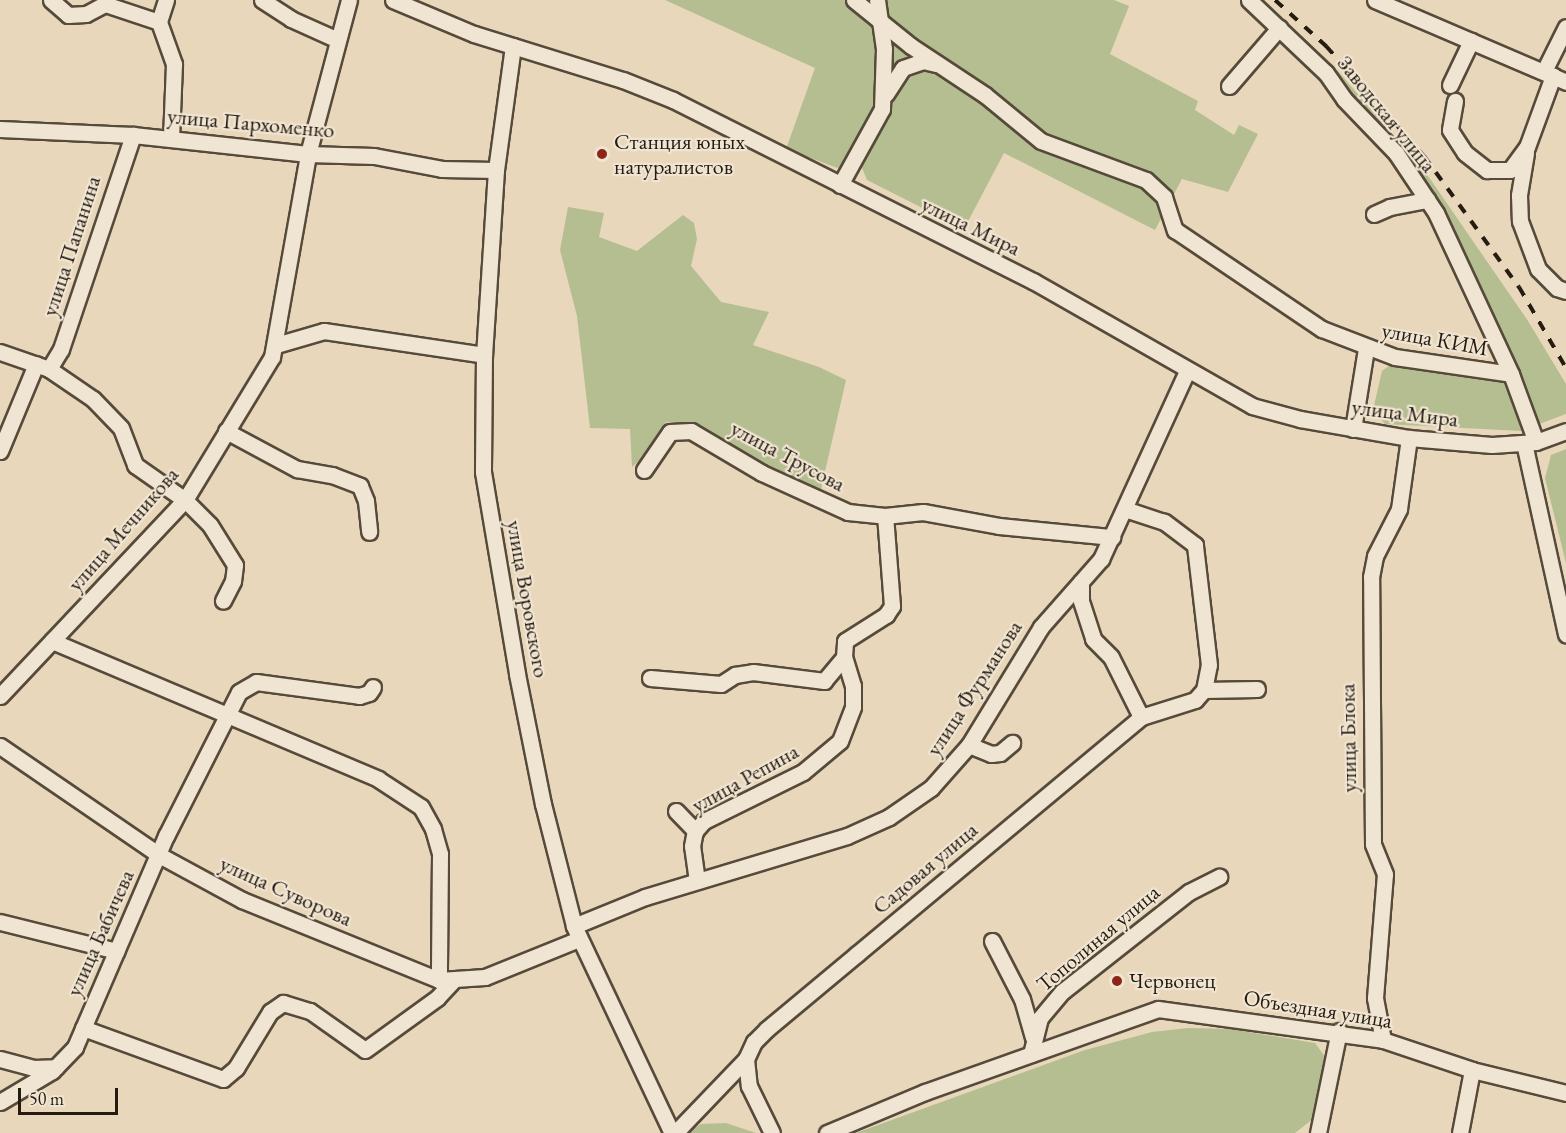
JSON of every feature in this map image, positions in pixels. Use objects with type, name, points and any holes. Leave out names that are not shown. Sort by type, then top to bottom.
[{"type":"street","points":[[51,0],[68,15],[86,14],[105,4],[159,22]]},
{"type":"street","points":[[166,0],[159,22],[174,64],[171,139]]},
{"type":"street","name":"улица Мечникова","points":[[0,696],[185,500],[276,345],[308,154],[349,0]]},
{"type":"street","name":"улица Мира","points":[[393,0],[513,46],[673,100],[1033,281],[1187,371],[1258,409],[1408,438],[1492,445],[1530,443]]},
{"type":"street","points":[[854,0],[939,65]]},
{"type":"street","points":[[877,0],[881,21],[885,97]]},
{"type":"street","name":"Заводская улица","points":[[1249,0],[1326,73],[1344,99],[1396,153],[1427,200],[1511,374]]},
{"type":"street","points":[[1375,0],[1554,76]]},
{"type":"street","points":[[265,1],[291,19],[338,40]]},
{"type":"street","points":[[1566,27],[1554,76],[1527,147],[1519,195],[1520,221],[1538,269],[1557,288],[1566,291]]},
{"type":"street","points":[[1229,86],[1279,28]]},
{"type":"street","points":[[1450,85],[1471,41]]},
{"type":"street","name":"улица Воровского","points":[[513,46],[496,170],[484,355],[483,472],[530,739],[576,932],[674,1133]]},
{"type":"street","points":[[840,185],[879,120],[885,97],[903,68],[922,61],[939,65]]},
{"type":"street","name":"улица КИМ","points":[[939,65],[985,94],[1041,141],[1146,180],[1164,197],[1175,230],[1232,266],[1286,308],[1366,349],[1419,362],[1511,374],[1530,443],[1566,634]]},
{"type":"street","points":[[1455,101],[1450,130],[1478,165],[1499,172],[1510,171],[1527,147]]},
{"type":"street","name":"улица Пархоменко","points":[[0,129],[133,135],[308,154],[374,156],[441,169],[496,170]]},
{"type":"street","name":"улица Папанина","points":[[0,451],[42,367],[61,349],[133,135]]},
{"type":"street","points":[[1374,214],[1390,207],[1427,200]]},
{"type":"street","points":[[276,345],[324,331],[484,355]]},
{"type":"street","points":[[1353,429],[1366,349]]},
{"type":"street","points":[[0,352],[42,367],[93,399],[120,428],[135,465],[185,500],[210,525],[233,558],[233,581],[223,602]]},
{"type":"street","name":"улица Фурманова","points":[[576,932],[697,880],[847,836],[889,817],[931,788],[969,746],[1041,627],[1101,559],[1187,371]]},
{"type":"street","points":[[226,431],[297,469],[332,475],[360,486],[366,501],[369,532]]},
{"type":"street","name":"улица Трусова","points":[[644,470],[670,432],[691,431],[832,508],[885,516],[923,512],[999,526],[1112,537]]},
{"type":"street","points":[[1530,443],[1566,431]]},
{"type":"street","name":"улица Блока","points":[[1383,1040],[1375,998],[1385,874],[1373,844],[1371,577],[1375,556],[1399,509],[1408,438]]},
{"type":"street","points":[[1125,509],[1164,522],[1195,545],[1209,665],[1204,690],[1257,689]]},
{"type":"street","points":[[650,678],[721,684],[735,675],[753,672],[824,681],[844,657],[848,637],[886,615],[892,606],[885,516]]},
{"type":"street","points":[[1081,582],[1081,601],[1094,639],[1111,657],[1141,717]]},
{"type":"street","points":[[52,641],[378,779],[421,807],[433,829],[440,854],[446,980]]},
{"type":"street","name":"улица Репина","points":[[697,880],[692,846],[695,831],[704,821],[803,772],[840,741],[853,707],[853,686],[844,657]]},
{"type":"street","name":"улица Бабичева","points":[[0,1102],[56,1067],[75,1047],[159,855],[226,714],[239,692],[256,682],[359,696],[369,693],[373,687]]},
{"type":"street","name":"Садовая улица","points":[[674,1133],[746,1059],[754,1042],[767,1029],[1141,717],[1195,700],[1204,690]]},
{"type":"street","points":[[969,746],[991,754],[1000,753],[1012,743]]},
{"type":"street","name":"улица Суворова","points":[[0,746],[159,855],[242,900],[446,980],[485,977],[576,932]]},
{"type":"street","points":[[676,811],[695,831]]},
{"type":"street","name":"Тополиная улица","points":[[1032,1046],[1040,1018],[1063,991],[1190,892],[1219,877]]},
{"type":"street","points":[[0,922],[116,951]]},
{"type":"street","points":[[992,941],[1022,999],[1032,1046]]},
{"type":"street","name":"улица Бабичева","points":[[83,1028],[222,1079],[236,1068],[270,1012],[283,1003],[310,1011],[365,1050],[437,998],[446,980]]},
{"type":"street","name":"Объездная улица","points":[[827,1133],[1032,1046],[1158,1009],[1340,1031],[1383,1040],[1472,1070],[1566,1093]]},
{"type":"street","points":[[1318,1133],[1340,1031]]},
{"type":"street","points":[[0,1059],[33,1068],[56,1067]]},
{"type":"street","points":[[746,1059],[749,1086],[772,1133]]},
{"type":"street","points":[[1460,1133],[1472,1070]]},
{"type":"street","points":[[1304,1133],[1323,1114]]},
{"type":"green space","points":[[665,0],[1114,0],[1129,6],[1110,54],[1198,101],[1195,110],[1234,135],[1239,125],[1258,134],[1228,192],[1182,179],[1155,230],[1004,153],[964,229],[867,180],[860,163],[843,170],[786,149],[815,68]]},
{"type":"green space","points":[[1337,70],[1426,173],[1528,321],[1566,384],[1566,414],[1539,424],[1454,245],[1335,78]]},
{"type":"green space","points":[[568,207],[604,213],[599,237],[637,251],[683,215],[694,223],[697,239],[691,266],[721,302],[769,312],[753,345],[819,367],[846,380],[821,489],[787,478],[705,429],[666,422],[650,450],[632,467],[630,429],[590,428],[577,316],[560,250]]},
{"type":"green space","points":[[1390,365],[1506,379],[1522,431],[1385,424],[1373,410],[1382,371]]},
{"type":"green space","points":[[1566,449],[1566,563],[1545,478],[1551,455]]},
{"type":"green space","points":[[1188,1028],[1230,1029],[1315,1043],[1328,1061],[1314,1118],[1295,1133],[856,1133],[1085,1050],[1152,1032]]},
{"type":"green space","points":[[726,1123],[756,1133],[688,1133],[701,1124]]},
{"type":"railway","points":[[1275,0],[1326,46],[1424,156],[1519,287],[1566,368]]},
{"type":"place","name":"Станция юных натуралистов","points":[[602,154]]},
{"type":"place","name":"Червонец","points":[[1117,981]]}]
